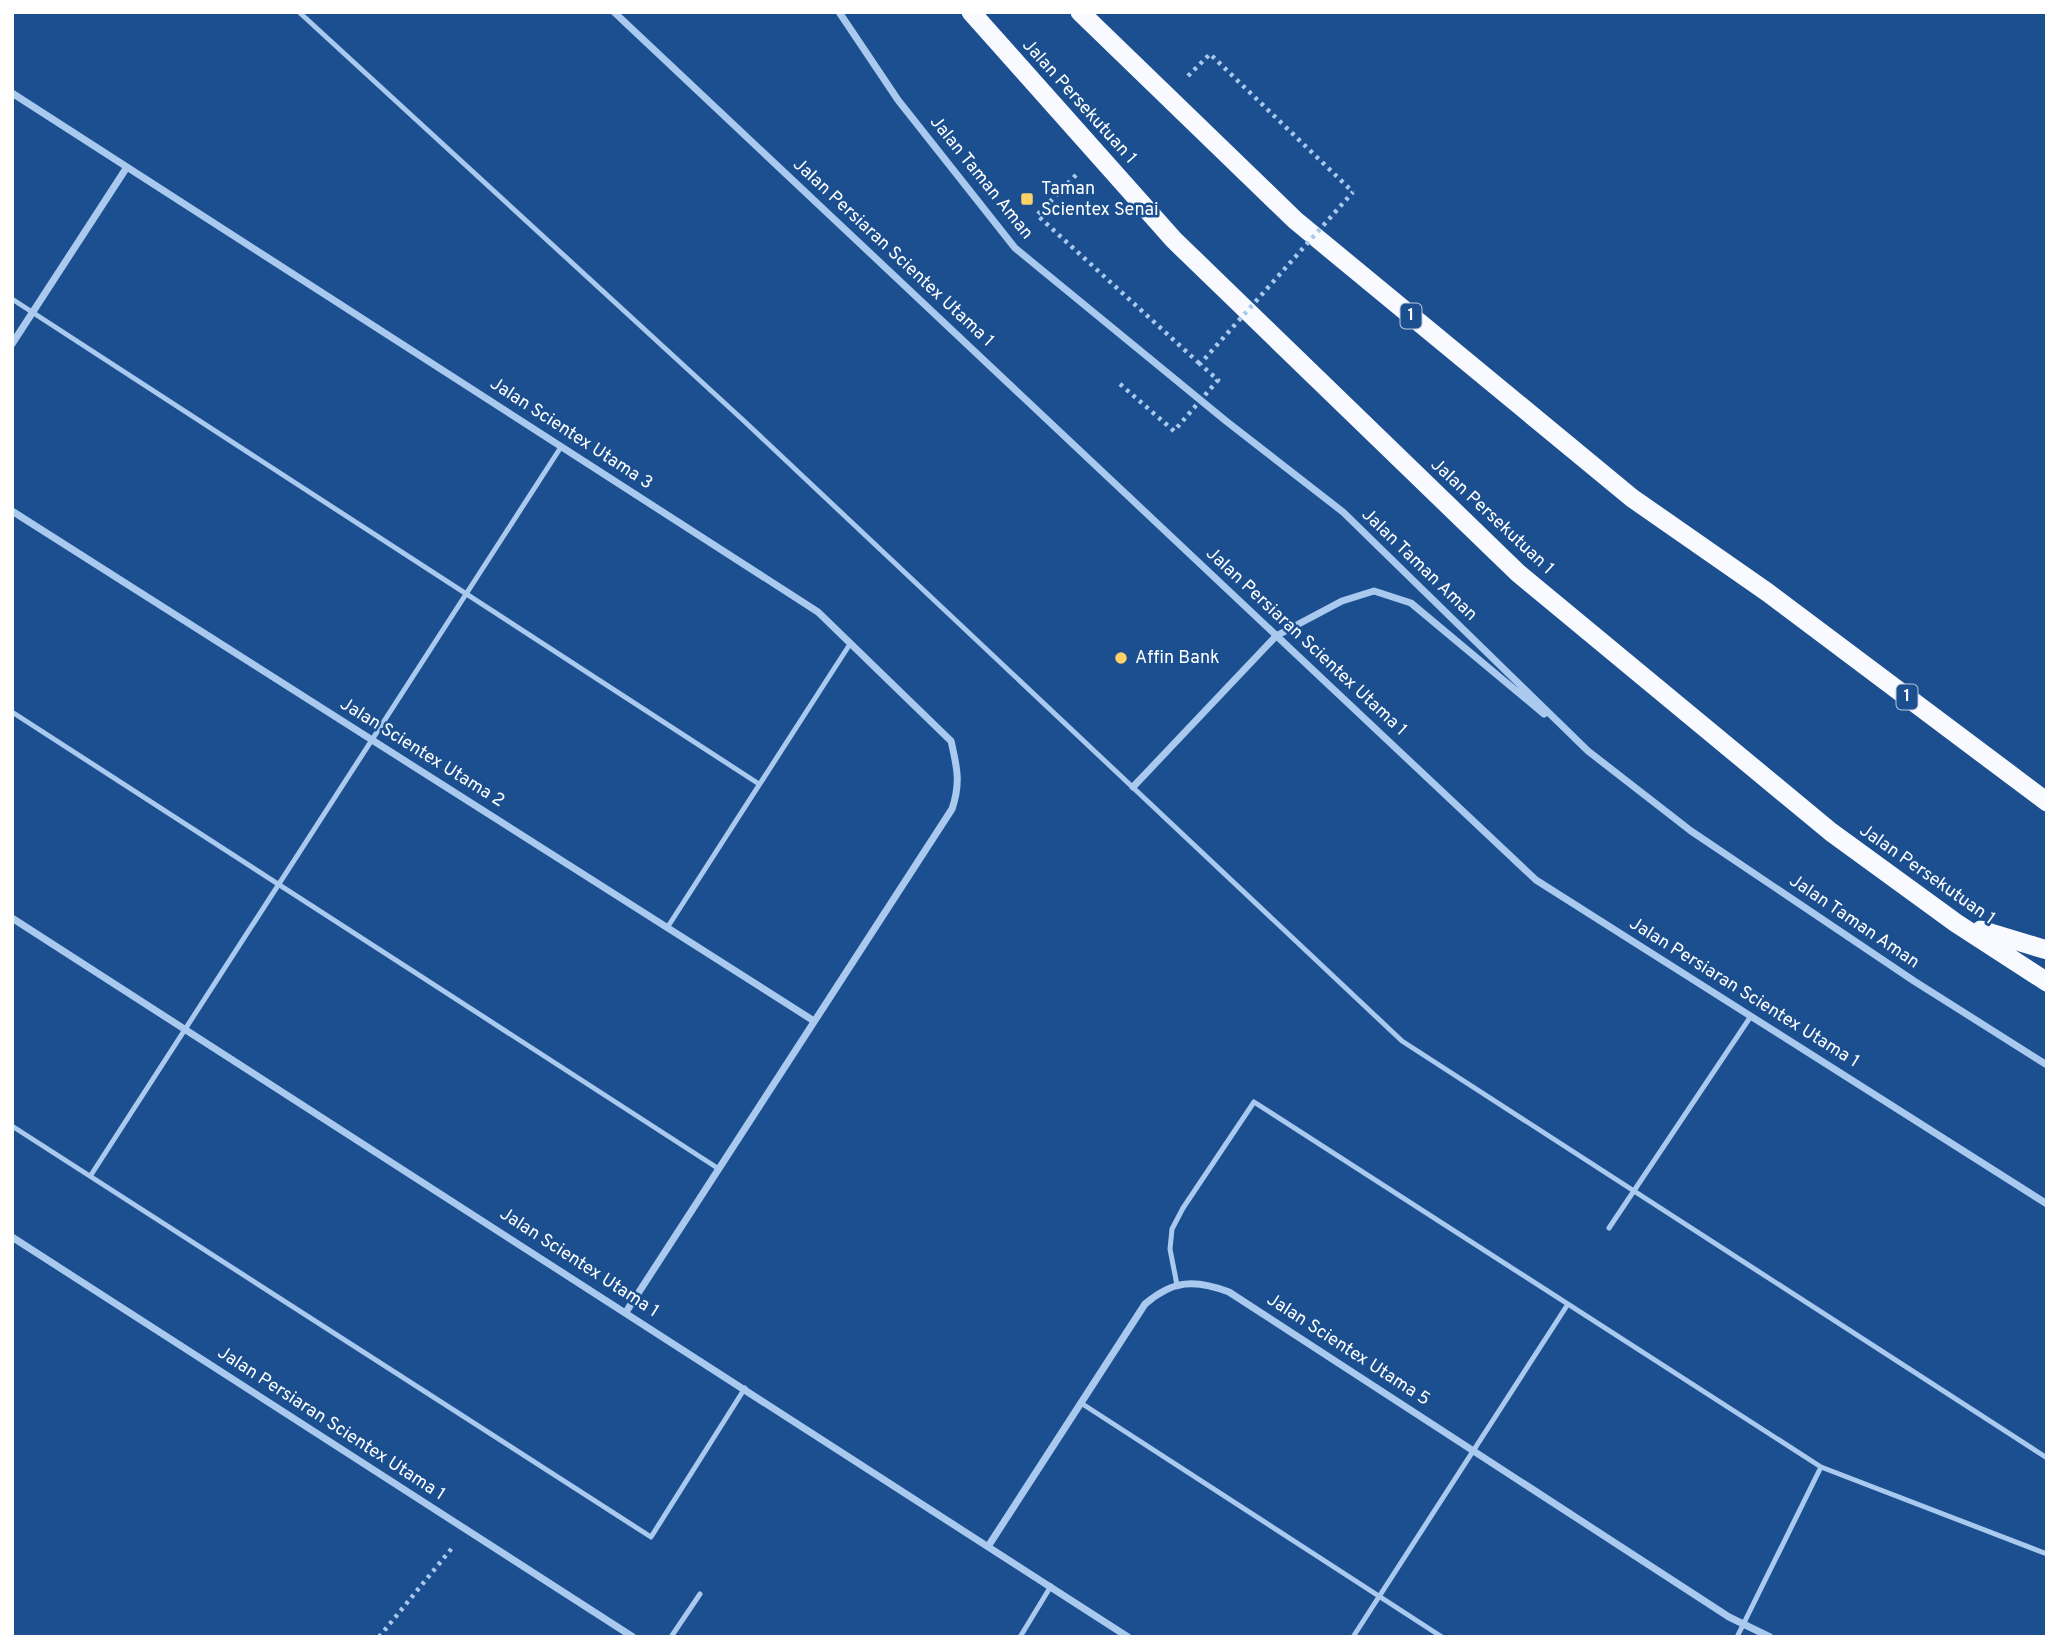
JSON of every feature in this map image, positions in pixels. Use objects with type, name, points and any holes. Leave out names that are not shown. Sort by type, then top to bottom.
[{"type":"highway","name":"Jalan Persekutuan 1","points":[[971,12],[1174,240],[1518,573],[1831,832],[1956,923],[2047,982]]},
{"type":"highway","name":"1","points":[[1080,12],[1295,220],[1622,489],[1767,592],[2047,802]]},
{"type":"highway","points":[[1956,923],[2047,950]]},
{"type":"street","name":"Jalan Persiaran Scientex Utama 1","points":[[614,12],[1536,880],[2047,1204]]},
{"type":"street","name":"Jalan Taman Aman","points":[[839,12],[898,100],[1015,248],[1215,412],[1343,512],[1588,751],[1691,831],[1914,981],[2047,1065]]},
{"type":"street","name":"Jalan Scientex Utama 3","points":[[12,93],[818,612],[951,741],[958,769],[958,792],[952,809],[814,1021]]},
{"type":"street","points":[[12,344],[127,167]]},
{"type":"street","name":"Jalan Scientex Utama 2","points":[[12,511],[814,1021]]},
{"type":"street","points":[[1133,787],[1276,636],[1342,601],[1374,591],[1411,603],[1588,751]]},
{"type":"street","name":"Jalan Scientex Utama 1","points":[[12,918],[1128,1637]]},
{"type":"street","points":[[626,1312],[814,1021]]},
{"type":"street","name":"Jalan Persiaran Scientex Utama 1","points":[[12,1237],[634,1637]]},
{"type":"street","points":[[989,1545],[1146,1304],[1160,1292],[1177,1285]]},
{"type":"street","name":"Jalan Scientex Utama 5","points":[[1177,1285],[1212,1285],[1229,1292],[1743,1624],[1770,1637]]},
{"type":"lane","points":[[299,12],[743,420],[1402,1041],[2047,1458]]},
{"type":"lane","points":[[12,299],[759,785]]},
{"type":"lane","points":[[91,1175],[561,447]]},
{"type":"lane","points":[[667,928],[850,644]]},
{"type":"lane","points":[[12,712],[719,1169]]},
{"type":"lane","points":[[1609,1228],[1751,1016]]},
{"type":"lane","points":[[1177,1285],[1170,1249],[1172,1228],[1254,1102],[1821,1468],[2047,1555]]},
{"type":"lane","points":[[12,1126],[650,1536],[745,1388]]},
{"type":"lane","points":[[1353,1637],[1568,1304]]},
{"type":"lane","points":[[1081,1403],[1442,1637]]},
{"type":"lane","points":[[1737,1637],[1821,1468]]},
{"type":"lane","points":[[1020,1637],[1051,1586]]},
{"type":"lane","points":[[671,1637],[700,1594]]},
{"type":"path","points":[[1200,364],[1353,192],[1210,54]]},
{"type":"path","points":[[1096,154],[1037,215],[1218,380],[1174,431],[1120,384]]},
{"type":"path","points":[[379,1637],[467,1530]]},
{"type":"place","name":"Taman Scientex Senai","points":[[1027,199]]},
{"type":"place","name":"Affin Bank","points":[[1121,658]]}]
